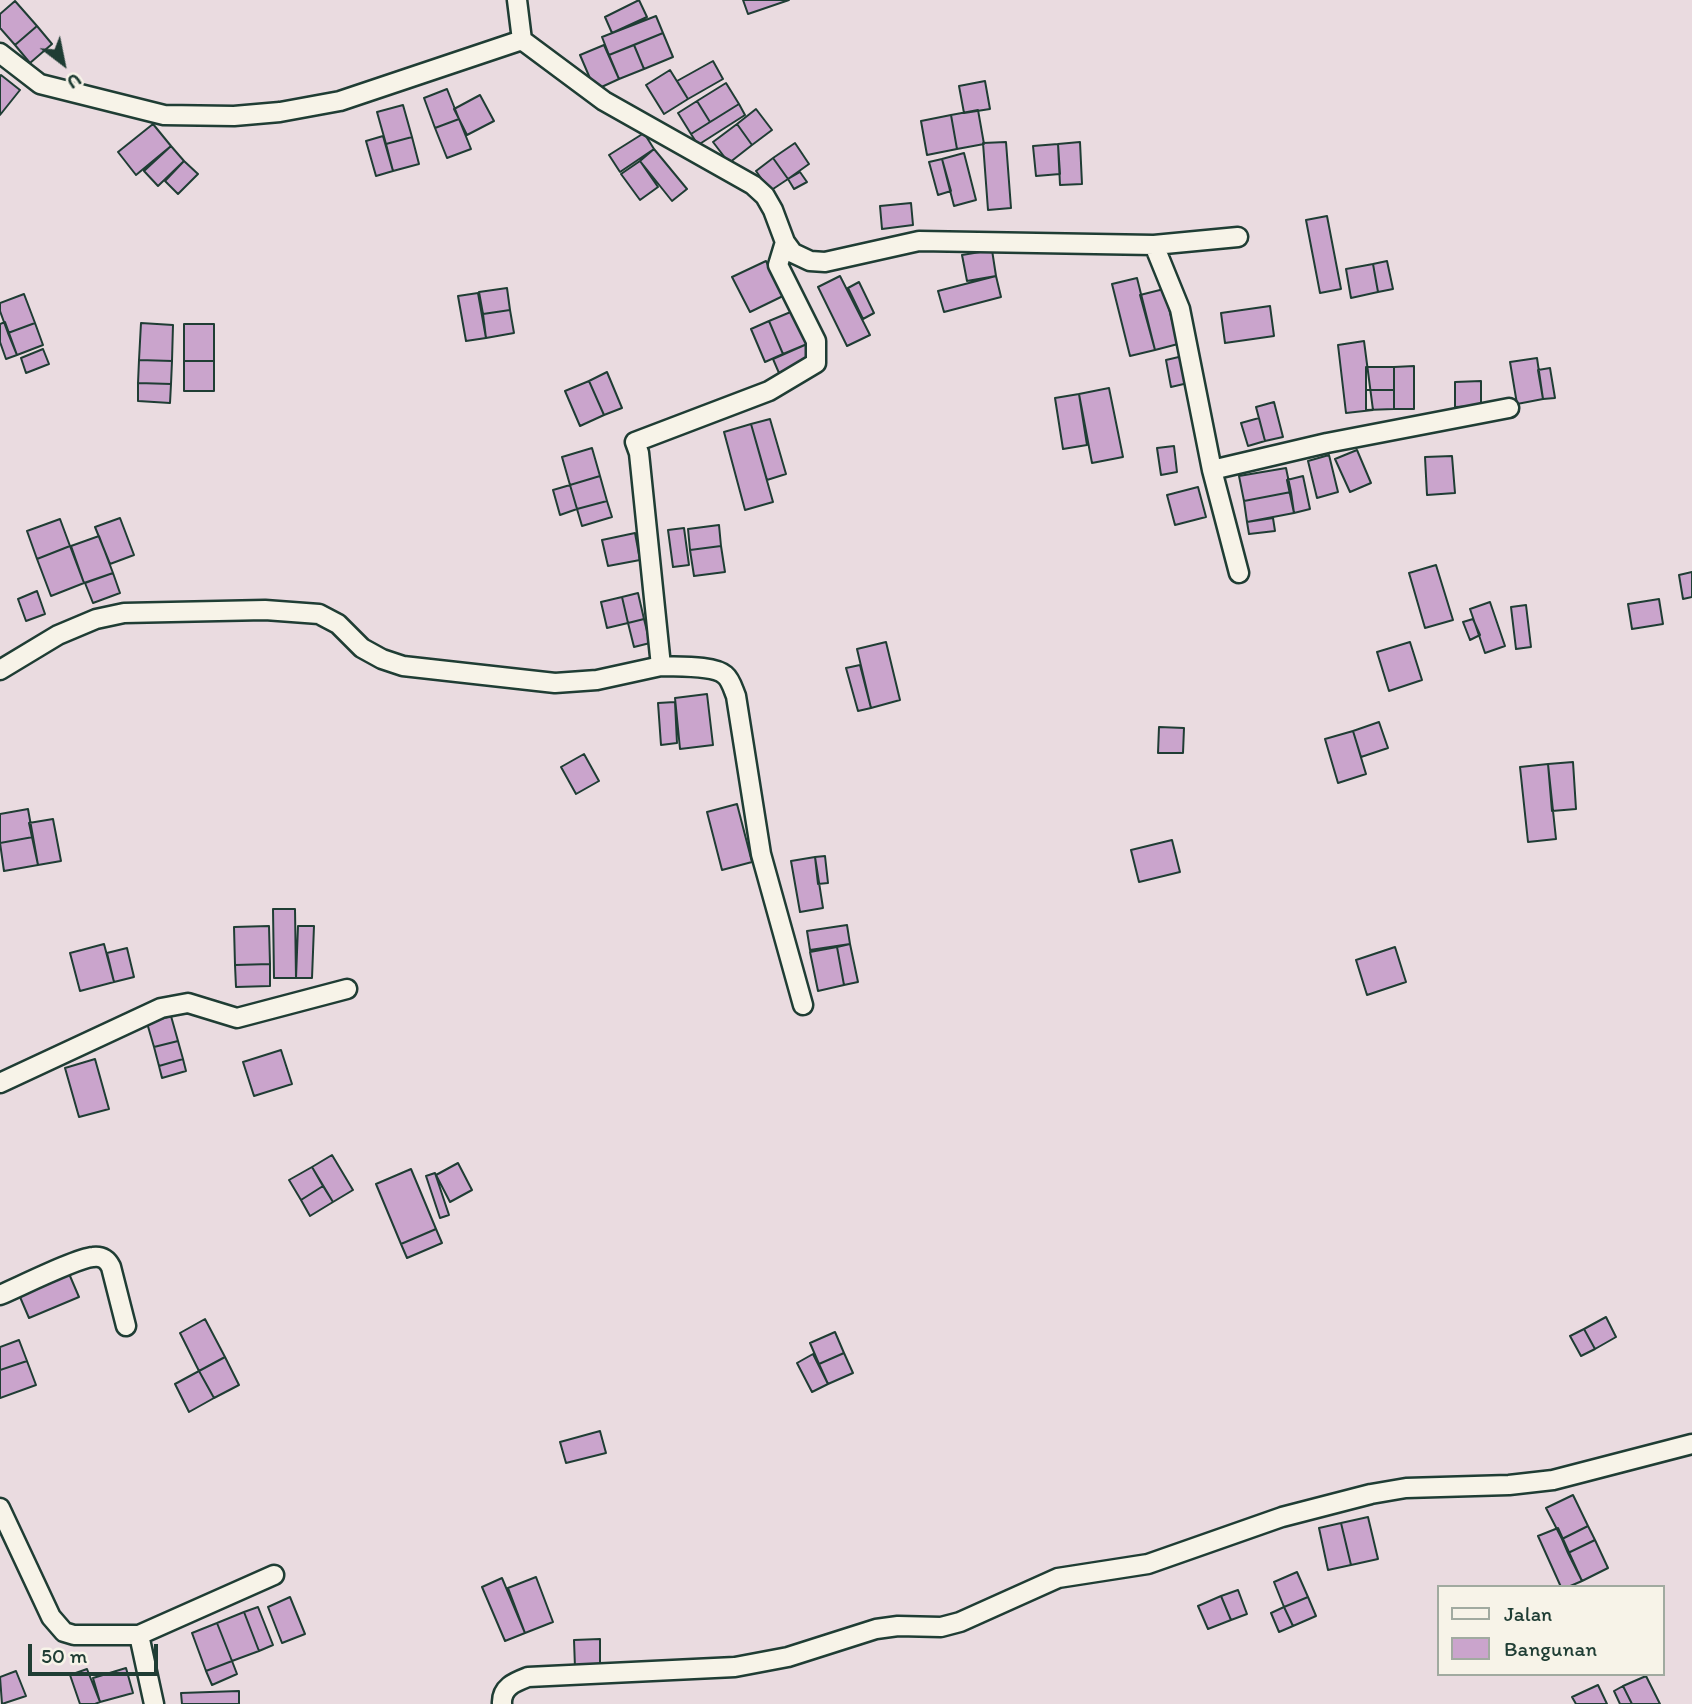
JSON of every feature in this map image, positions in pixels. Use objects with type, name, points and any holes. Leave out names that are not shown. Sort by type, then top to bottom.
[{"type":"street","points":[[517,0],[522,40],[604,101],[753,185],[765,196],[793,253],[802,258],[825,262],[919,241],[1154,246],[1238,237]]},
{"type":"street","points":[[0,53],[40,84],[164,115],[220,116],[280,112],[340,101],[522,40]]},
{"type":"street","points":[[661,666],[639,453],[635,442],[769,391],[816,363],[816,341],[778,265],[786,242]]},
{"type":"street","points":[[1154,246],[1180,309],[1212,470],[1239,573]]},
{"type":"street","points":[[1212,470],[1328,443],[1509,408]]},
{"type":"street","points":[[0,670],[58,635],[96,619],[124,613],[265,610],[319,614],[338,624],[362,648],[403,666],[555,683],[597,680],[661,666],[716,670],[725,675],[736,696],[761,854],[803,1005]]},
{"type":"street","points":[[0,1083],[161,1008],[188,1003],[237,1018],[347,989]]},
{"type":"street","points":[[0,1296],[85,1259],[103,1258],[111,1266],[126,1326]]},
{"type":"street","points":[[502,1704],[506,1689],[528,1676],[735,1667],[788,1657],[876,1629],[898,1626],[941,1627],[960,1622],[1058,1578],[1148,1564],[1282,1517],[1371,1494],[1406,1488],[1509,1485],[1553,1480],[1692,1444]]},
{"type":"street","points":[[0,1508],[57,1627],[64,1633],[139,1635],[274,1575]]},
{"type":"street","points":[[139,1635],[154,1704]]},
{"type":"building","points":[[639,0],[647,17],[612,33],[605,17]]},
{"type":"building","points":[[743,0],[789,0],[748,14]]},
{"type":"building","points":[[15,1],[37,26],[15,45],[0,28],[0,14]]},
{"type":"building","points":[[656,16],[663,33],[609,55],[602,37]]},
{"type":"building","points":[[37,26],[52,44],[30,63],[15,45]]},
{"type":"building","points":[[663,33],[673,57],[644,69],[634,45]]},
{"type":"building","points":[[604,45],[619,79],[595,90],[580,55]]},
{"type":"building","points":[[634,45],[644,69],[619,79],[609,55]]},
{"type":"building","points":[[713,61],[723,79],[688,99],[677,81]]},
{"type":"building","points":[[670,70],[688,99],[664,114],[646,85]]},
{"type":"building","points":[[0,76],[20,90],[0,115]]},
{"type":"building","points":[[985,81],[990,109],[964,113],[959,86]]},
{"type":"building","points":[[726,83],[739,104],[710,122],[697,101]]},
{"type":"building","points":[[447,89],[459,119],[435,128],[424,98]]},
{"type":"building","points":[[480,95],[494,121],[467,135],[454,109]]},
{"type":"building","points":[[697,101],[710,122],[691,134],[678,113]]},
{"type":"building","points":[[739,104],[745,115],[698,145],[691,134]]},
{"type":"building","points":[[403,105],[412,137],[386,144],[377,112]]},
{"type":"building","points":[[756,109],[772,130],[752,145],[737,124]]},
{"type":"building","points":[[978,110],[984,144],[957,149],[951,115]]},
{"type":"building","points":[[951,115],[957,149],[927,155],[921,121]]},
{"type":"building","points":[[459,119],[471,149],[447,158],[435,128]]},
{"type":"building","points":[[153,124],[171,146],[136,175],[118,152]]},
{"type":"building","points":[[737,124],[752,145],[729,163],[713,142]]},
{"type":"building","points":[[644,133],[654,149],[620,172],[609,155]]},
{"type":"building","points":[[383,136],[393,171],[376,176],[366,141]]},
{"type":"building","points":[[412,137],[419,164],[393,171],[386,144]]},
{"type":"building","points":[[1006,142],[1011,208],[988,210],[983,143]]},
{"type":"building","points":[[1080,142],[1082,184],[1060,185],[1058,144]]},
{"type":"building","points":[[795,143],[809,164],[788,179],[773,158]]},
{"type":"building","points":[[1058,144],[1060,174],[1036,176],[1033,146]]},
{"type":"building","points":[[171,146],[184,161],[158,186],[144,171]]},
{"type":"building","points":[[654,149],[687,189],[672,201],[640,161]]},
{"type":"building","points":[[964,153],[976,200],[954,206],[942,159]]},
{"type":"building","points":[[773,158],[788,179],[770,191],[756,171]]},
{"type":"building","points":[[942,159],[951,191],[938,195],[929,162]]},
{"type":"building","points":[[184,161],[198,174],[178,194],[165,181]]},
{"type":"building","points":[[640,161],[658,187],[640,200],[621,174]]},
{"type":"building","points":[[800,172],[807,182],[794,189],[788,179]]},
{"type":"building","points":[[911,203],[913,225],[882,229],[880,206]]},
{"type":"building","points":[[1327,216],[1341,289],[1320,293],[1306,220]]},
{"type":"building","points":[[992,250],[996,276],[967,281],[962,255]]},
{"type":"building","points":[[766,261],[783,296],[750,312],[732,277]]},
{"type":"building","points":[[1387,261],[1393,289],[1378,292],[1373,264]]},
{"type":"building","points":[[1373,264],[1378,292],[1351,298],[1346,269]]},
{"type":"building","points":[[840,276],[870,335],[847,346],[818,287]]},
{"type":"building","points":[[996,276],[1001,297],[944,312],[938,291]]},
{"type":"building","points":[[1137,278],[1155,350],[1130,356],[1112,284]]},
{"type":"building","points":[[859,282],[874,313],[863,319],[848,288]]},
{"type":"building","points":[[507,288],[510,310],[483,314],[479,292]]},
{"type":"building","points":[[1164,289],[1178,344],[1155,350],[1140,295]]},
{"type":"building","points":[[478,293],[486,338],[466,341],[458,296]]},
{"type":"building","points":[[24,294],[35,323],[8,333],[0,303]]},
{"type":"building","points":[[1270,306],[1274,336],[1225,343],[1221,313]]},
{"type":"building","points":[[510,310],[514,333],[486,338],[483,314]]},
{"type":"building","points":[[793,311],[807,344],[783,354],[769,321]]},
{"type":"building","points":[[769,321],[783,354],[765,362],[751,329]]},
{"type":"building","points":[[5,322],[17,355],[6,359],[0,342],[0,324]]},
{"type":"building","points":[[35,323],[43,345],[17,355],[8,333]]},
{"type":"building","points":[[141,323],[173,325],[172,361],[139,360]]},
{"type":"building","points":[[184,324],[214,324],[214,361],[184,361]]},
{"type":"building","points":[[1364,341],[1373,410],[1346,413],[1338,345]]},
{"type":"building","points":[[807,344],[813,358],[779,373],[773,359]]},
{"type":"building","points":[[43,349],[49,364],[26,373],[21,358]]},
{"type":"building","points":[[1183,356],[1188,383],[1171,387],[1166,360]]},
{"type":"building","points":[[1537,358],[1543,399],[1517,404],[1510,362]]},
{"type":"building","points":[[139,360],[172,361],[171,384],[138,383]]},
{"type":"building","points":[[184,361],[214,361],[214,391],[184,391]]},
{"type":"building","points":[[1414,366],[1414,409],[1394,409],[1394,367]]},
{"type":"building","points":[[1366,367],[1394,367],[1394,390],[1366,390]]},
{"type":"building","points":[[1550,368],[1555,398],[1543,399],[1538,370]]},
{"type":"building","points":[[607,372],[622,408],[604,415],[589,381]]},
{"type":"building","points":[[589,381],[604,415],[580,426],[565,391]]},
{"type":"building","points":[[1481,381],[1481,406],[1455,407],[1455,382]]},
{"type":"building","points":[[138,383],[171,384],[170,403],[138,401]]},
{"type":"building","points":[[1109,388],[1123,457],[1092,463],[1079,394]]},
{"type":"building","points":[[1366,390],[1394,390],[1394,409],[1366,410]]},
{"type":"building","points":[[1079,394],[1087,445],[1063,449],[1055,398]]},
{"type":"building","points":[[1274,402],[1283,437],[1265,441],[1256,407]]},
{"type":"building","points":[[1259,418],[1265,441],[1248,446],[1241,423]]},
{"type":"building","points":[[770,419],[786,474],[767,480],[751,424]]},
{"type":"building","points":[[751,424],[773,502],[745,510],[724,432]]},
{"type":"building","points":[[1174,446],[1177,472],[1161,475],[1157,448]]},
{"type":"building","points":[[592,448],[600,476],[570,485],[562,457]]},
{"type":"building","points":[[1357,450],[1371,483],[1350,492],[1335,459]]},
{"type":"building","points":[[1329,455],[1338,492],[1317,498],[1308,461]]},
{"type":"building","points":[[1452,456],[1455,493],[1427,495],[1425,457]]},
{"type":"building","points":[[1286,468],[1291,492],[1244,501],[1239,476]]},
{"type":"building","points":[[600,476],[607,501],[577,509],[570,485]]},
{"type":"building","points":[[1303,476],[1310,509],[1294,513],[1287,480]]},
{"type":"building","points":[[570,485],[577,509],[560,515],[553,490]]},
{"type":"building","points":[[1198,487],[1206,517],[1175,525],[1167,495]]},
{"type":"building","points":[[1291,492],[1294,513],[1247,522],[1244,501]]},
{"type":"building","points":[[607,501],[612,517],[582,526],[577,509]]},
{"type":"building","points":[[120,518],[134,555],[110,564],[95,527]]},
{"type":"building","points":[[1273,518],[1275,531],[1249,534],[1247,522]]},
{"type":"building","points":[[60,519],[70,546],[37,559],[27,531]]},
{"type":"building","points":[[719,525],[721,546],[690,550],[688,529]]},
{"type":"building","points":[[684,528],[689,565],[673,567],[668,530]]},
{"type":"building","points":[[635,533],[640,560],[608,566],[602,540]]},
{"type":"building","points":[[99,536],[113,573],[84,583],[71,546]]},
{"type":"building","points":[[70,546],[84,583],[51,596],[37,559]]},
{"type":"building","points":[[721,546],[725,572],[694,576],[690,550]]},
{"type":"building","points":[[1436,565],[1453,620],[1425,628],[1409,573]]},
{"type":"building","points":[[1692,572],[1692,597],[1683,599],[1679,575]]},
{"type":"building","points":[[113,573],[120,593],[93,603],[85,583]]},
{"type":"building","points":[[37,591],[45,614],[26,621],[18,599]]},
{"type":"building","points":[[638,593],[644,619],[628,623],[622,597]]},
{"type":"building","points":[[622,597],[628,623],[607,628],[601,602]]},
{"type":"building","points":[[1659,599],[1663,624],[1632,629],[1628,604]]},
{"type":"building","points":[[1490,602],[1505,646],[1485,653],[1470,609]]},
{"type":"building","points":[[1526,605],[1531,647],[1516,649],[1511,607]]},
{"type":"building","points":[[644,619],[650,643],[634,647],[628,623]]},
{"type":"building","points":[[1473,619],[1480,635],[1470,640],[1463,622]]},
{"type":"building","points":[[886,642],[900,700],[871,708],[857,649]]},
{"type":"building","points":[[1410,642],[1422,680],[1389,691],[1377,652]]},
{"type":"building","points":[[860,665],[871,708],[858,711],[846,668]]},
{"type":"building","points":[[707,694],[713,745],[680,749],[675,698]]},
{"type":"building","points":[[675,702],[677,743],[661,745],[658,703]]},
{"type":"building","points":[[1379,722],[1388,748],[1361,757],[1353,731]]},
{"type":"building","points":[[1159,727],[1184,728],[1183,753],[1158,753]]},
{"type":"building","points":[[1353,731],[1366,774],[1338,783],[1325,739]]},
{"type":"building","points":[[584,754],[599,781],[576,794],[561,767]]},
{"type":"building","points":[[1573,762],[1576,809],[1552,811],[1548,764]]},
{"type":"building","points":[[1548,764],[1556,839],[1528,842],[1520,767]]},
{"type":"building","points":[[737,804],[752,862],[722,870],[707,812]]},
{"type":"building","points":[[28,809],[33,837],[0,843],[0,814]]},
{"type":"building","points":[[53,819],[61,861],[38,865],[29,823]]},
{"type":"building","points":[[33,837],[38,865],[4,871],[0,843]]},
{"type":"building","points":[[1172,840],[1180,872],[1139,882],[1131,850]]},
{"type":"building","points":[[825,856],[828,883],[818,884],[815,857]]},
{"type":"building","points":[[815,857],[823,908],[800,912],[791,861]]},
{"type":"building","points":[[273,909],[295,909],[296,978],[274,978]]},
{"type":"building","points":[[847,925],[850,944],[810,950],[807,931]]},
{"type":"building","points":[[269,926],[270,964],[235,965],[234,927]]},
{"type":"building","points":[[298,926],[314,926],[312,978],[296,978]]},
{"type":"building","points":[[104,944],[114,982],[80,991],[70,953]]},
{"type":"building","points":[[850,944],[858,982],[844,985],[837,947]]},
{"type":"building","points":[[837,947],[844,985],[818,991],[810,952]]},
{"type":"building","points":[[1395,947],[1406,982],[1367,995],[1356,960]]},
{"type":"building","points":[[127,948],[134,977],[114,982],[107,953]]},
{"type":"building","points":[[270,964],[270,986],[236,987],[235,965]]},
{"type":"building","points":[[171,1016],[178,1041],[154,1047],[147,1023]]},
{"type":"building","points":[[178,1041],[183,1059],[159,1066],[154,1047]]},
{"type":"building","points":[[281,1050],[292,1084],[254,1096],[243,1062]]},
{"type":"building","points":[[95,1059],[109,1109],[79,1117],[65,1068]]},
{"type":"building","points":[[183,1059],[186,1071],[162,1078],[159,1066]]},
{"type":"building","points":[[332,1155],[353,1190],[333,1202],[312,1167]]},
{"type":"building","points":[[458,1163],[472,1190],[450,1202],[436,1175]]},
{"type":"building","points":[[312,1167],[323,1186],[301,1200],[289,1180]]},
{"type":"building","points":[[411,1169],[436,1229],[401,1244],[376,1184]]},
{"type":"building","points":[[435,1173],[449,1215],[440,1218],[426,1176]]},
{"type":"building","points":[[323,1186],[333,1202],[310,1216],[301,1200]]},
{"type":"building","points":[[436,1229],[442,1243],[407,1258],[401,1244]]},
{"type":"building","points":[[67,1269],[79,1297],[29,1318],[17,1290]]},
{"type":"building","points":[[1606,1317],[1616,1337],[1595,1349],[1584,1329]]},
{"type":"building","points":[[205,1319],[225,1357],[199,1371],[180,1333]]},
{"type":"building","points":[[1584,1329],[1595,1349],[1581,1356],[1570,1336]]},
{"type":"building","points":[[835,1332],[844,1353],[819,1364],[810,1343]]},
{"type":"building","points":[[19,1340],[27,1361],[0,1370],[0,1347]]},
{"type":"building","points":[[844,1353],[853,1373],[828,1384],[819,1364]]},
{"type":"building","points":[[813,1354],[828,1384],[812,1392],[797,1363]]},
{"type":"building","points":[[225,1357],[239,1385],[214,1398],[199,1371]]},
{"type":"building","points":[[27,1361],[36,1385],[0,1398],[0,1370]]},
{"type":"building","points":[[199,1371],[214,1398],[189,1412],[175,1384]]},
{"type":"building","points":[[600,1431],[606,1453],[566,1463],[560,1442]]},
{"type":"building","points":[[1573,1495],[1588,1526],[1562,1539],[1546,1508]]},
{"type":"building","points":[[1368,1517],[1378,1559],[1351,1565],[1341,1523]]},
{"type":"building","points":[[1341,1523],[1351,1565],[1328,1570],[1319,1528]]},
{"type":"building","points":[[1588,1526],[1595,1540],[1568,1553],[1562,1539]]},
{"type":"building","points":[[1558,1528],[1582,1581],[1573,1585],[1560,1585],[1538,1536]]},
{"type":"building","points":[[1595,1540],[1608,1568],[1582,1581],[1568,1553]]},
{"type":"building","points":[[1297,1572],[1308,1597],[1284,1607],[1274,1582]]},
{"type":"building","points":[[536,1577],[553,1622],[525,1633],[508,1588]]},
{"type":"building","points":[[502,1578],[525,1633],[505,1641],[482,1587]]},
{"type":"building","points":[[1238,1590],[1247,1614],[1231,1620],[1221,1596]]},
{"type":"building","points":[[1221,1596],[1231,1620],[1208,1629],[1198,1606]]},
{"type":"building","points":[[290,1597],[305,1634],[282,1643],[268,1607]]},
{"type":"building","points":[[1308,1597],[1316,1616],[1293,1626],[1284,1607]]},
{"type":"building","points":[[258,1607],[273,1645],[259,1651],[244,1612]]},
{"type":"building","points":[[1284,1607],[1293,1626],[1279,1632],[1271,1613]]},
{"type":"building","points":[[244,1612],[259,1651],[232,1661],[217,1623]]},
{"type":"building","points":[[217,1623],[232,1661],[206,1671],[192,1633]]},
{"type":"building","points":[[600,1639],[600,1668],[575,1668],[574,1640]]},
{"type":"building","points":[[232,1661],[237,1674],[212,1685],[206,1671]]},
{"type":"building","points":[[126,1668],[133,1693],[100,1702],[93,1678]]},
{"type":"building","points":[[87,1669],[100,1702],[95,1704],[80,1704],[70,1675]]},
{"type":"building","points":[[16,1671],[26,1696],[2,1704],[0,1677]]},
{"type":"building","points":[[1646,1676],[1660,1704],[1632,1704],[1623,1686]]},
{"type":"building","points":[[1598,1685],[1607,1704],[1576,1704],[1572,1697]]},
{"type":"building","points":[[1623,1686],[1632,1704],[1620,1704],[1614,1691]]},
{"type":"building","points":[[239,1691],[239,1704],[182,1704],[181,1693]]}]
